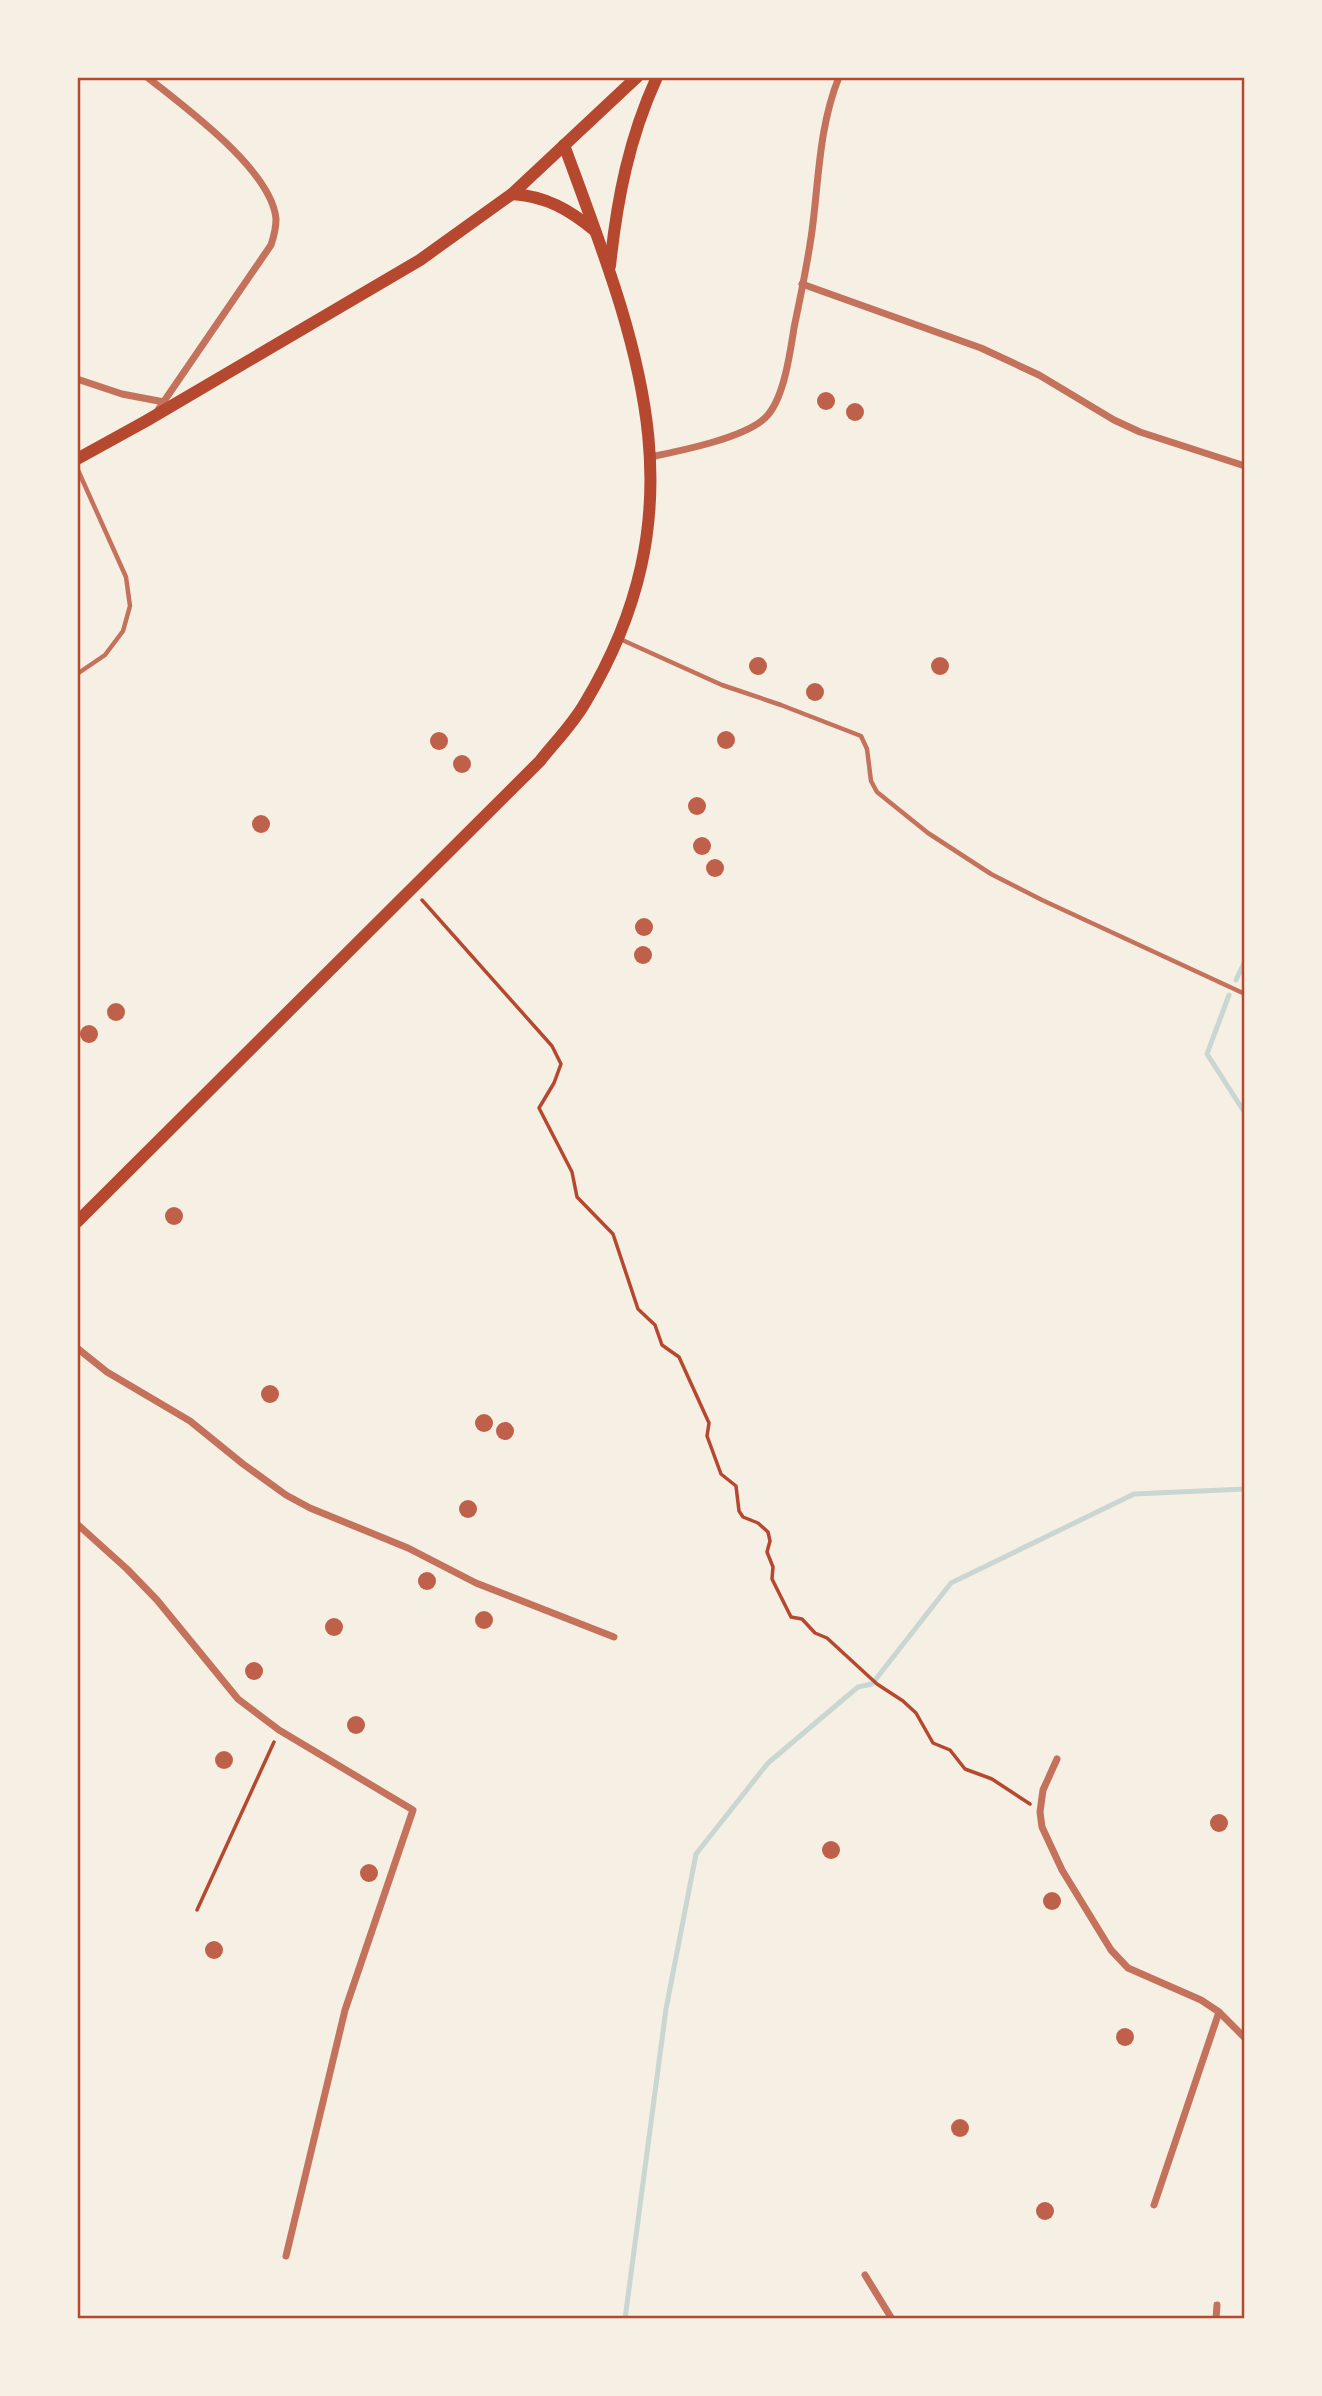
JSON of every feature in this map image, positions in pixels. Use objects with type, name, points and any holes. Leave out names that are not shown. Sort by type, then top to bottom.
[{"type":"main road","points":[[77,459],[420,260],[512,194],[637,77]]},
{"type":"main road","points":[[610,271],[624,170],[634,133],[657,77]]},
{"type":"main road","points":[[77,1222],[540,761],[584,705],[619,639],[642,568],[650,516],[650,457],[646,412],[634,350],[610,271],[564,145]]},
{"type":"main road","points":[[512,194],[552,202],[576,215],[595,232]]},
{"type":"street","points":[[147,77],[216,132],[244,162],[271,201],[276,217],[271,245],[154,416]]},
{"type":"street","points":[[650,457],[688,449],[755,425],[765,419],[778,398],[790,356],[812,227],[825,119],[839,77]]},
{"type":"street","points":[[802,284],[982,348],[1039,375],[1114,420],[1140,432],[1245,467]]},
{"type":"street","points":[[77,379],[122,394],[164,402]]},
{"type":"street","points":[[77,1348],[107,1372],[190,1421],[243,1464],[286,1495],[310,1508],[408,1548],[476,1583],[614,1637]]},
{"type":"street","points":[[77,1524],[157,1600],[238,1699],[279,1730],[413,1810],[345,2010],[286,2256]]},
{"type":"street","points":[[1057,1759],[1043,1790],[1040,1812],[1042,1827],[1050,1849],[1111,1950],[1128,1968],[1201,2000],[1219,2012],[1245,2038]]},
{"type":"street","points":[[1154,2205],[1219,2012]]},
{"type":"street","points":[[865,2274],[892,2319]]},
{"type":"street","points":[[1216,2319],[1217,2305]]},
{"type":"lane","points":[[77,468],[126,577],[130,606],[123,631],[106,655],[77,674]]},
{"type":"lane","points":[[619,639],[722,685],[861,736],[867,749],[871,781],[877,792],[928,833],[992,874],[1042,900],[1245,994]]},
{"type":"path","points":[[412,888],[552,1046],[561,1064],[554,1083],[539,1108],[572,1172],[577,1197],[614,1234],[638,1309],[655,1325],[662,1345],[679,1357],[709,1423],[707,1436],[720,1474],[736,1486],[739,1510],[743,1517],[758,1523],[768,1532],[770,1541],[767,1552],[773,1567],[772,1579],[786,1610],[791,1617],[802,1619],[815,1633],[827,1639],[870,1675],[877,1684],[903,1701],[916,1713],[933,1743],[950,1750],[965,1769],[992,1779],[1040,1812]]},
{"type":"path","points":[[197,1910],[279,1730]]},
{"type":"building","points":[[822,392],[830,392],[835,401],[833,408],[822,410],[817,405],[817,397]]},
{"type":"building","points":[[851,403],[859,403],[864,412],[862,419],[851,421],[846,416],[846,408]]},
{"type":"building","points":[[754,657],[762,657],[767,666],[765,673],[754,675],[749,670],[749,662]]},
{"type":"building","points":[[936,657],[944,657],[949,666],[947,673],[936,675],[931,670],[931,662]]},
{"type":"building","points":[[811,683],[819,683],[824,692],[822,699],[811,701],[806,696],[806,688]]},
{"type":"building","points":[[722,731],[730,731],[735,740],[733,747],[722,749],[717,744],[717,736]]},
{"type":"building","points":[[435,732],[443,732],[448,741],[446,748],[435,750],[430,745],[430,737]]},
{"type":"building","points":[[458,755],[466,755],[471,764],[469,771],[458,773],[453,768],[453,760]]},
{"type":"building","points":[[693,797],[701,797],[706,806],[704,813],[693,815],[688,810],[688,802]]},
{"type":"building","points":[[257,815],[265,815],[270,824],[268,831],[257,833],[252,828],[252,820]]},
{"type":"building","points":[[698,837],[706,837],[711,846],[709,853],[698,855],[693,850],[693,842]]},
{"type":"building","points":[[711,859],[719,859],[724,868],[722,875],[711,877],[706,872],[706,864]]},
{"type":"building","points":[[640,918],[648,918],[653,927],[651,934],[640,936],[635,931],[635,923]]},
{"type":"building","points":[[639,946],[647,946],[652,955],[650,962],[639,964],[634,959],[634,951]]},
{"type":"building","points":[[112,1003],[120,1003],[125,1012],[123,1019],[112,1021],[107,1016],[107,1008]]},
{"type":"building","points":[[85,1025],[93,1025],[98,1034],[96,1041],[85,1043],[80,1038],[80,1030]]},
{"type":"building","points":[[170,1207],[178,1207],[183,1216],[181,1223],[170,1225],[165,1220],[165,1212]]},
{"type":"building","points":[[266,1385],[274,1385],[279,1394],[277,1401],[266,1403],[261,1398],[261,1390]]},
{"type":"building","points":[[480,1414],[488,1414],[493,1423],[491,1430],[480,1432],[475,1427],[475,1419]]},
{"type":"building","points":[[501,1422],[509,1422],[514,1431],[512,1438],[501,1440],[496,1435],[496,1427]]},
{"type":"building","points":[[464,1500],[472,1500],[477,1509],[475,1516],[464,1518],[459,1513],[459,1505]]},
{"type":"building","points":[[423,1572],[431,1572],[436,1581],[434,1588],[423,1590],[418,1585],[418,1577]]},
{"type":"building","points":[[480,1611],[488,1611],[493,1620],[491,1627],[480,1629],[475,1624],[475,1616]]},
{"type":"building","points":[[330,1618],[338,1618],[343,1627],[341,1634],[330,1636],[325,1631],[325,1623]]},
{"type":"building","points":[[250,1662],[258,1662],[263,1671],[261,1678],[250,1680],[245,1675],[245,1667]]},
{"type":"building","points":[[352,1716],[360,1716],[365,1725],[363,1732],[352,1734],[347,1729],[347,1721]]},
{"type":"building","points":[[220,1751],[228,1751],[233,1760],[231,1767],[220,1769],[215,1764],[215,1756]]},
{"type":"building","points":[[1215,1814],[1223,1814],[1228,1823],[1226,1830],[1215,1832],[1210,1827],[1210,1819]]},
{"type":"building","points":[[827,1841],[835,1841],[840,1850],[838,1857],[827,1859],[822,1854],[822,1846]]},
{"type":"building","points":[[365,1864],[373,1864],[378,1873],[376,1880],[365,1882],[360,1877],[360,1869]]},
{"type":"building","points":[[1048,1892],[1056,1892],[1061,1901],[1059,1908],[1048,1910],[1043,1905],[1043,1897]]},
{"type":"building","points":[[210,1941],[218,1941],[223,1950],[221,1957],[210,1959],[205,1954],[205,1946]]},
{"type":"building","points":[[1121,2028],[1129,2028],[1134,2037],[1132,2044],[1121,2046],[1116,2041],[1116,2033]]},
{"type":"building","points":[[956,2119],[964,2119],[969,2128],[967,2135],[956,2137],[951,2132],[951,2124]]},
{"type":"building","points":[[1041,2202],[1049,2202],[1054,2211],[1052,2218],[1041,2220],[1036,2215],[1036,2207]]},
{"type":"waterway","points":[[1236,980],[1245,961]]},
{"type":"waterway","points":[[1229,995],[1207,1054],[1245,1113]]},
{"type":"waterway","points":[[625,2319],[666,2009],[696,1854],[768,1763],[858,1687],[872,1684],[951,1583],[1134,1494],[1245,1489]]}]
